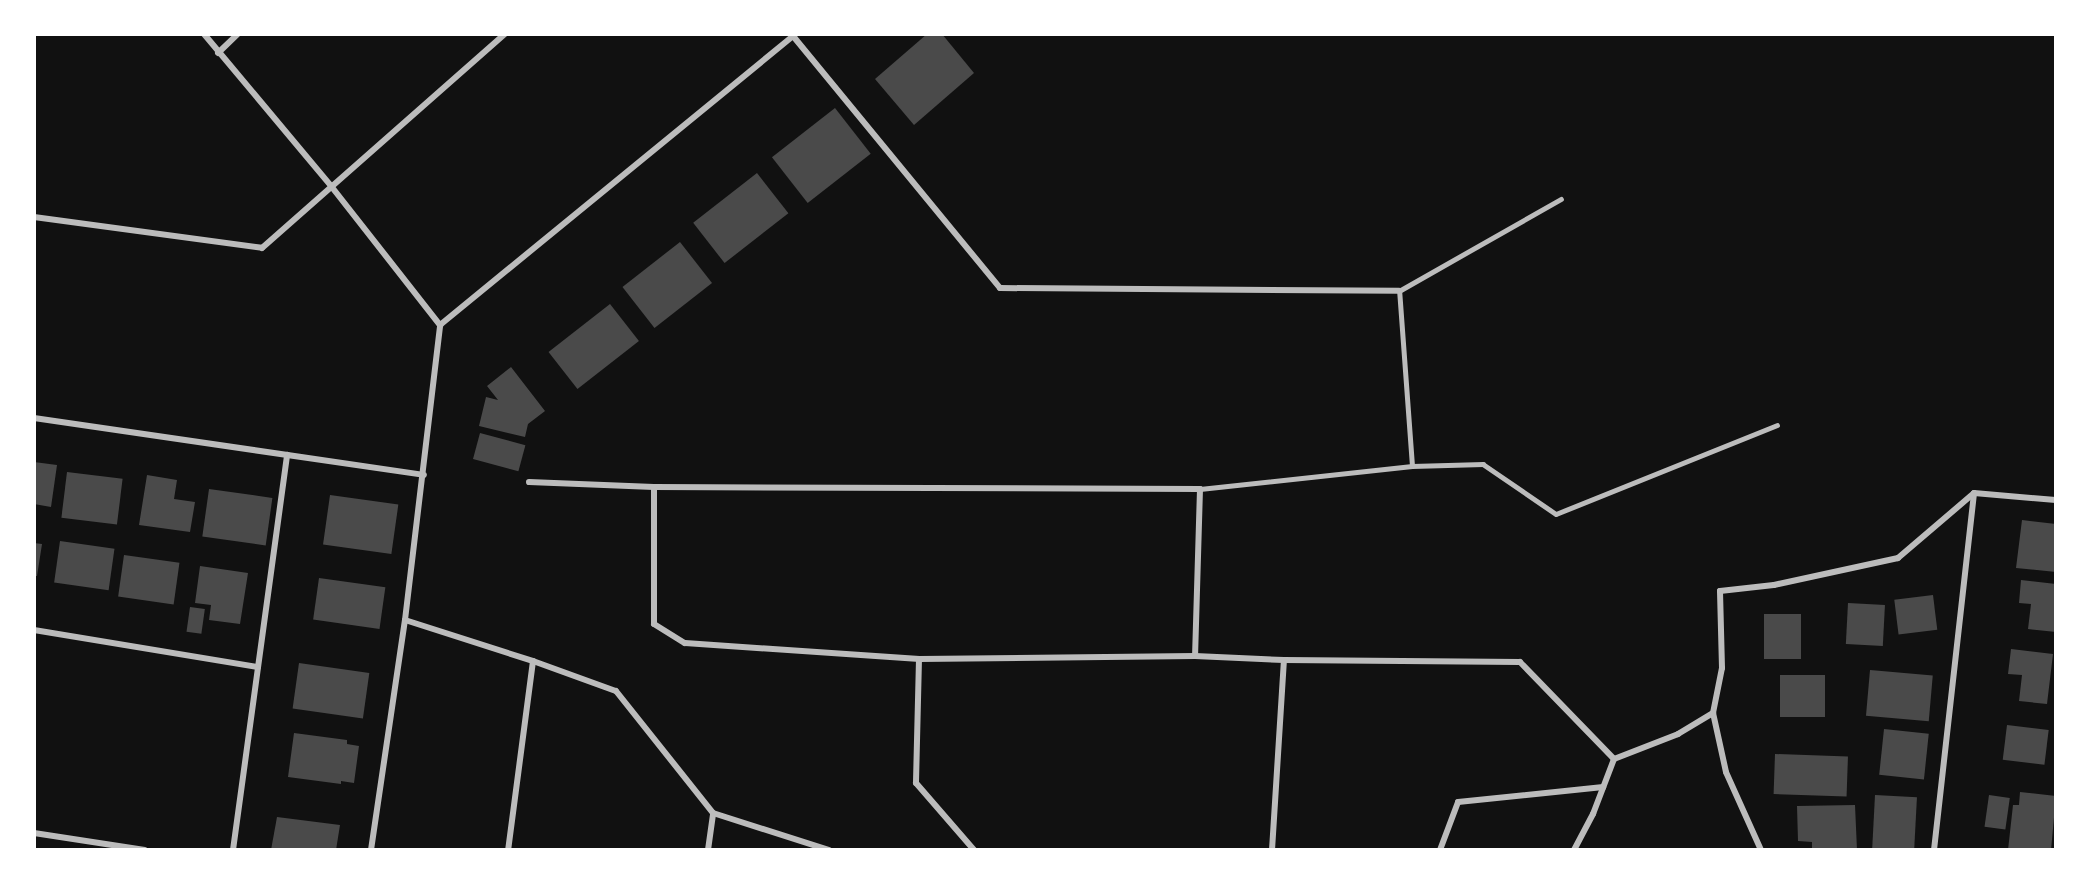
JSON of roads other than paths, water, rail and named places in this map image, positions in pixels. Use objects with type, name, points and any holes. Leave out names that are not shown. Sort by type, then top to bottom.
[{"type":"street","points":[[204,34],[331,186],[440,325],[405,620],[371,849]]},
{"type":"street","points":[[218,53],[238,34]]},
{"type":"street","points":[[34,217],[262,248],[506,34]]},
{"type":"street","points":[[440,325],[794,35],[1000,288],[1399,291]]},
{"type":"street","points":[[34,418],[424,475]]},
{"type":"street","points":[[233,849],[287,454]]},
{"type":"street","points":[[529,482],[654,487],[1200,489],[1195,656]]},
{"type":"street","points":[[654,487],[654,624],[685,643],[919,658],[1195,656],[1284,660],[1520,662],[1614,759]]},
{"type":"street","points":[[1761,849],[1726,772],[1713,713],[1722,668],[1720,591],[1774,585],[1898,558],[1974,493],[2055,500]]},
{"type":"street","points":[[1935,849],[1974,493]]},
{"type":"street","points":[[405,620],[533,661],[616,691],[713,813],[830,849]]},
{"type":"street","points":[[34,630],[258,667]]},
{"type":"street","points":[[919,658],[916,783],[974,849]]},
{"type":"street","points":[[1272,849],[1284,660]]},
{"type":"street","points":[[508,849],[533,661]]},
{"type":"street","points":[[1574,849],[1593,814],[1614,759],[1678,734],[1713,713]]},
{"type":"street","points":[[1440,849],[1458,802],[1603,787]]},
{"type":"street","points":[[708,849],[713,813]]},
{"type":"street","points":[[34,833],[145,849]]},
{"type":"lane","points":[[1412,466],[1399,291],[1561,199]]},
{"type":"lane","points":[[1200,489],[1412,466],[1483,464],[1556,514],[1776,425]]}]
